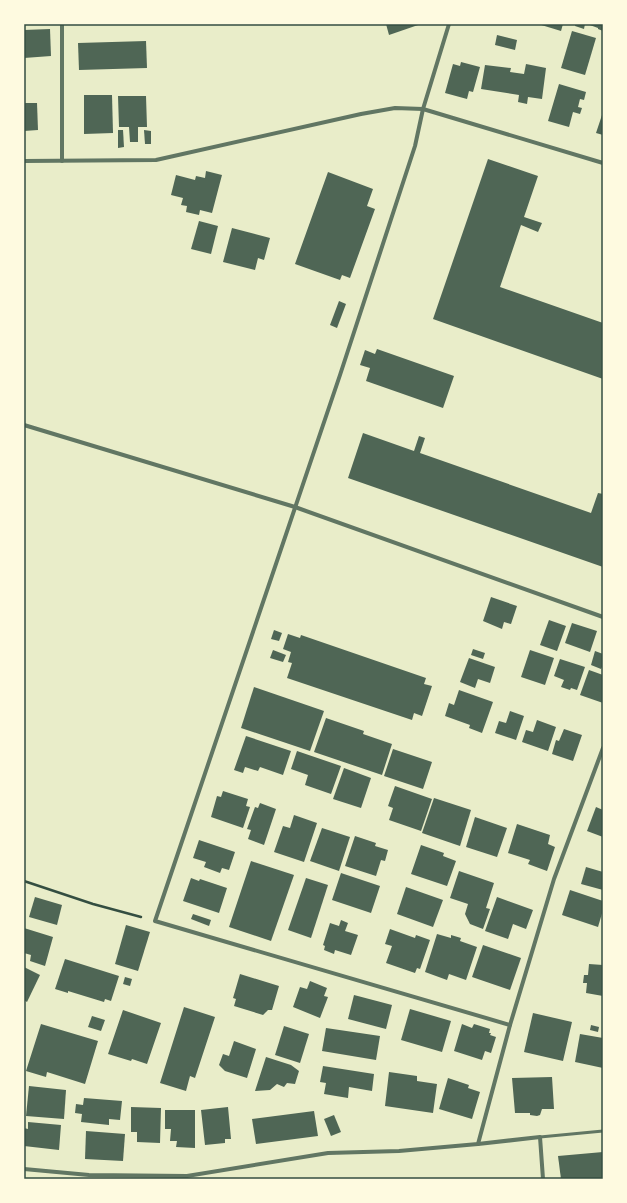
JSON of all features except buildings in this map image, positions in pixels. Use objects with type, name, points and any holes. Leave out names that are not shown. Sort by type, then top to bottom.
[{"type":"street","points":[[62,24],[62,160]]},
{"type":"street","points":[[449,24],[423,109],[415,146],[155,921],[510,1025]]},
{"type":"street","points":[[24,161],[156,160],[361,114],[395,108],[423,109],[603,163]]},
{"type":"street","points":[[24,425],[295,507],[603,618]]},
{"type":"street","points":[[478,1144],[510,1025],[554,879],[603,748]]},
{"type":"street","points":[[24,1169],[89,1177],[187,1176],[328,1153],[399,1151],[540,1137],[543,1179]]},
{"type":"lane","points":[[540,1137],[603,1131]]},
{"type":"path","points":[[24,881],[93,904],[155,921]]}]
